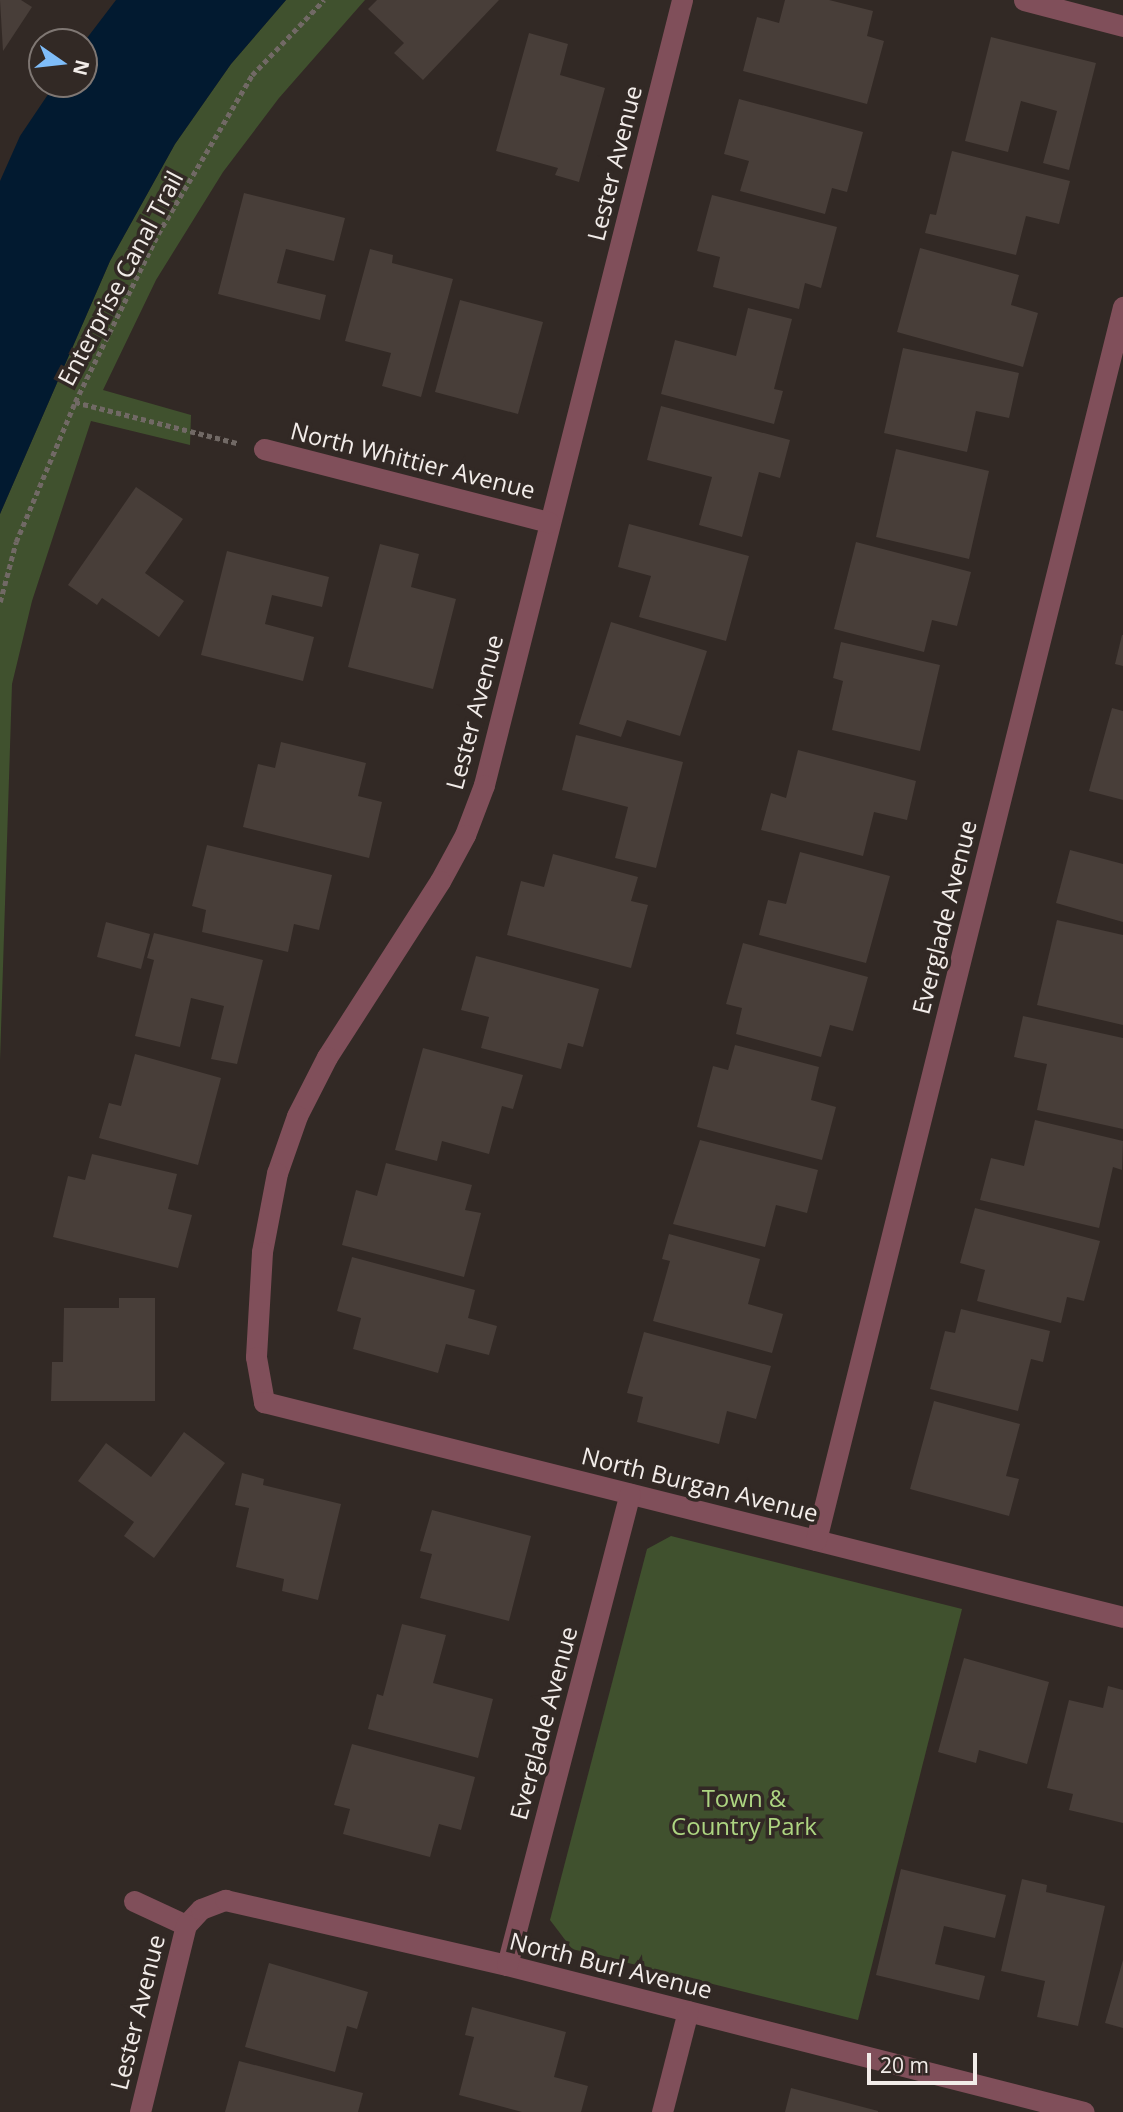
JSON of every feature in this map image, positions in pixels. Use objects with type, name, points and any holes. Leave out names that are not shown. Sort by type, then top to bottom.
[{"type":"street","name":"Lester Avenue","points":[[264,1402],[256,1344],[262,1252],[277,1173],[297,1116],[327,1057],[466,835],[484,785],[682,0]]},
{"type":"street","points":[[1024,0],[1123,26]]},
{"type":"street","name":"Everglade Avenue","points":[[816,1540],[1123,307]]},
{"type":"street","name":"North Whittier Avenue","points":[[264,449],[549,522]]},
{"type":"street","name":"North Burgan Avenue","points":[[264,1402],[1123,1617]]},
{"type":"street","name":"Everglade Avenue","points":[[507,1965],[630,1493]]},
{"type":"street","name":"North Burl Avenue","points":[[186,1925],[201,1909],[225,1900],[507,1965],[1084,2112]]},
{"type":"street","points":[[134,1901],[186,1925]]},
{"type":"street","name":"Lester Avenue","points":[[140,2112],[186,1925]]},
{"type":"street","points":[[662,2112],[688,2011]]},
{"type":"path","name":"Enterprise Canal Trail","points":[[0,602],[16,542],[75,401],[158,234],[253,75],[324,0]]},
{"type":"path","points":[[75,401],[264,449]]},
{"type":"green space","points":[[286,0],[365,0],[279,98],[223,172],[156,280],[103,390],[191,415],[190,445],[91,421],[32,601],[12,684],[0,1061],[0,514],[110,261],[175,144],[231,64]]},
{"type":"green space","name":"Town & Country Park","points":[[671,1536],[962,1609],[858,2020],[572,1949],[550,1920],[647,1549]]},
{"type":"water","points":[[116,0],[286,0],[231,64],[175,144],[110,261],[0,514],[0,181],[20,136],[46,98],[98,98],[98,28],[95,28]]},
{"type":"building","points":[[0,0],[21,0],[32,7],[3,51]]},
{"type":"building","points":[[377,0],[499,0],[423,80],[394,53],[404,43],[368,9]]},
{"type":"building","points":[[785,0],[829,0],[873,11],[867,36],[884,41],[867,104],[743,71],[757,17],[779,23]]},
{"type":"building","points":[[529,33],[568,44],[560,75],[605,88],[579,182],[555,175],[558,168],[496,151]]},
{"type":"building","points":[[991,37],[1096,63],[1069,170],[1043,163],[1057,111],[1021,101],[1008,152],[965,141]]},
{"type":"building","points":[[739,99],[863,132],[847,192],[832,188],[825,214],[740,191],[749,161],[724,154]]},
{"type":"building","points":[[952,151],[1070,181],[1059,224],[1026,216],[1016,255],[925,233],[930,214],[936,215]]},
{"type":"building","points":[[244,193],[345,218],[334,261],[286,249],[277,283],[326,295],[320,320],[218,294]]},
{"type":"building","points":[[712,195],[837,227],[821,288],[805,283],[799,309],[713,287],[720,257],[697,251]]},
{"type":"building","points":[[920,248],[1019,275],[1011,305],[1038,313],[1023,367],[897,332]]},
{"type":"building","points":[[370,249],[393,255],[392,263],[453,279],[421,397],[382,386],[391,353],[345,341]]},
{"type":"building","points":[[460,300],[543,322],[518,414],[435,392]]},
{"type":"building","points":[[748,308],[792,319],[774,389],[783,391],[774,424],[661,394],[675,340],[736,356]]},
{"type":"building","points":[[903,348],[1019,373],[1009,418],[976,411],[967,452],[884,433]]},
{"type":"building","points":[[661,406],[790,440],[780,478],[759,472],[742,537],[699,525],[712,477],[647,460]]},
{"type":"building","points":[[896,449],[989,471],[969,559],[876,537]]},
{"type":"building","points":[[136,487],[183,519],[145,573],[184,601],[159,637],[102,598],[97,605],[68,585]]},
{"type":"building","points":[[629,524],[749,556],[726,641],[639,617],[651,576],[618,567]]},
{"type":"building","points":[[856,542],[971,572],[957,626],[932,620],[924,652],[834,629]]},
{"type":"building","points":[[380,544],[419,554],[411,587],[456,599],[433,689],[348,667]]},
{"type":"building","points":[[227,551],[329,577],[322,607],[272,595],[265,624],[314,637],[303,681],[201,655]]},
{"type":"building","points":[[611,622],[707,651],[680,736],[627,720],[621,737],[579,724]]},
{"type":"building","points":[[1123,635],[1123,666],[1115,664]]},
{"type":"building","points":[[841,642],[940,665],[920,751],[832,730],[843,681],[833,678]]},
{"type":"building","points":[[1112,708],[1123,711],[1123,800],[1089,791]]},
{"type":"building","points":[[576,735],[683,762],[656,868],[615,858],[628,807],[562,790]]},
{"type":"building","points":[[281,742],[366,763],[358,796],[382,802],[369,858],[243,827],[258,764],[275,768]]},
{"type":"building","points":[[798,750],[916,781],[907,820],[874,812],[863,856],[761,830],[771,793],[786,798]]},
{"type":"building","points":[[207,845],[332,875],[319,930],[294,924],[288,952],[202,932],[206,910],[192,906]]},
{"type":"building","points":[[1070,850],[1123,864],[1123,922],[1056,903]]},
{"type":"building","points":[[800,852],[890,876],[866,963],[759,935],[768,900],[786,904]]},
{"type":"building","points":[[553,854],[638,877],[631,901],[648,905],[631,968],[507,935],[521,881],[544,887]]},
{"type":"building","points":[[1057,920],[1123,935],[1123,1025],[1037,1005]]},
{"type":"building","points":[[106,922],[150,934],[141,969],[97,957]]},
{"type":"building","points":[[154,933],[263,960],[237,1064],[211,1059],[224,1006],[191,998],[180,1047],[135,1036],[154,960],[147,958]]},
{"type":"building","points":[[743,943],[868,977],[853,1031],[830,1025],[821,1057],[736,1034],[742,1008],[726,1004]]},
{"type":"building","points":[[476,956],[599,989],[583,1047],[568,1043],[561,1069],[481,1048],[489,1017],[461,1010]]},
{"type":"building","points":[[1023,1016],[1123,1038],[1123,1129],[1037,1110],[1047,1064],[1014,1057]]},
{"type":"building","points":[[735,1045],[819,1067],[811,1100],[836,1107],[822,1160],[697,1127],[713,1066],[728,1070]]},
{"type":"building","points":[[423,1048],[523,1075],[513,1109],[502,1106],[489,1154],[442,1141],[437,1161],[395,1150]]},
{"type":"building","points":[[135,1054],[221,1078],[198,1165],[99,1138],[109,1103],[121,1106]]},
{"type":"building","points":[[1035,1120],[1123,1141],[1122,1170],[1113,1167],[1099,1228],[980,1200],[991,1158],[1024,1166]]},
{"type":"building","points":[[700,1140],[818,1170],[807,1213],[776,1205],[765,1247],[673,1224]]},
{"type":"building","points":[[92,1154],[177,1174],[168,1209],[192,1215],[178,1268],[53,1237],[68,1176],[85,1180]]},
{"type":"building","points":[[386,1163],[472,1185],[465,1210],[481,1213],[464,1277],[342,1245],[356,1190],[377,1196]]},
{"type":"building","points":[[975,1208],[1100,1241],[1084,1301],[1067,1297],[1061,1323],[977,1301],[985,1270],[960,1263]]},
{"type":"building","points":[[669,1234],[760,1259],[748,1304],[783,1314],[772,1353],[653,1321],[670,1261],[662,1259]]},
{"type":"building","points":[[352,1257],[475,1290],[468,1318],[497,1326],[489,1355],[446,1344],[438,1373],[353,1349],[361,1318],[337,1311]]},
{"type":"building","points":[[119,1298],[155,1298],[155,1401],[51,1401],[52,1362],[63,1362],[64,1308],[119,1308]]},
{"type":"building","points":[[961,1309],[1050,1331],[1043,1362],[1031,1359],[1018,1411],[930,1389],[945,1331],[955,1333]]},
{"type":"building","points":[[644,1332],[771,1366],[756,1419],[727,1411],[719,1444],[637,1422],[643,1397],[627,1393]]},
{"type":"building","points":[[934,1401],[1020,1424],[1006,1476],[1019,1479],[1009,1516],[910,1489]]},
{"type":"building","points":[[184,1432],[225,1463],[154,1558],[124,1536],[134,1522],[78,1481],[106,1443],[151,1477]]},
{"type":"building","points":[[242,1473],[264,1479],[263,1485],[341,1504],[318,1600],[282,1591],[284,1579],[236,1567],[249,1508],[235,1505]]},
{"type":"building","points":[[432,1510],[531,1536],[509,1621],[420,1598],[432,1554],[420,1551]]},
{"type":"building","points":[[402,1624],[446,1635],[433,1683],[493,1699],[478,1758],[368,1729],[377,1694],[383,1696]]},
{"type":"building","points":[[964,1658],[1049,1682],[1027,1764],[979,1750],[976,1763],[938,1752]]},
{"type":"building","points":[[1108,1686],[1123,1690],[1123,1823],[1069,1810],[1073,1794],[1047,1788],[1069,1700],[1103,1708]]},
{"type":"building","points":[[352,1744],[475,1777],[461,1830],[439,1824],[430,1857],[343,1834],[350,1809],[334,1805]]},
{"type":"building","points":[[901,1869],[1006,1895],[995,1938],[944,1926],[935,1964],[985,1976],[979,2000],[876,1975]]},
{"type":"building","points":[[1022,1879],[1047,1885],[1046,1892],[1105,1906],[1078,2026],[1037,2017],[1045,1981],[1001,1971]]},
{"type":"building","points":[[1123,1960],[1123,2028],[1105,2023]]},
{"type":"building","points":[[269,1963],[368,1992],[357,2029],[347,2026],[335,2072],[245,2047]]},
{"type":"building","points":[[472,2007],[566,2032],[554,2077],[588,2086],[581,2112],[522,2112],[459,2095],[474,2037],[465,2035]]},
{"type":"building","points":[[239,2061],[363,2093],[358,2112],[225,2112]]},
{"type":"building","points":[[791,2088],[878,2111],[878,2112],[785,2112]]}]
